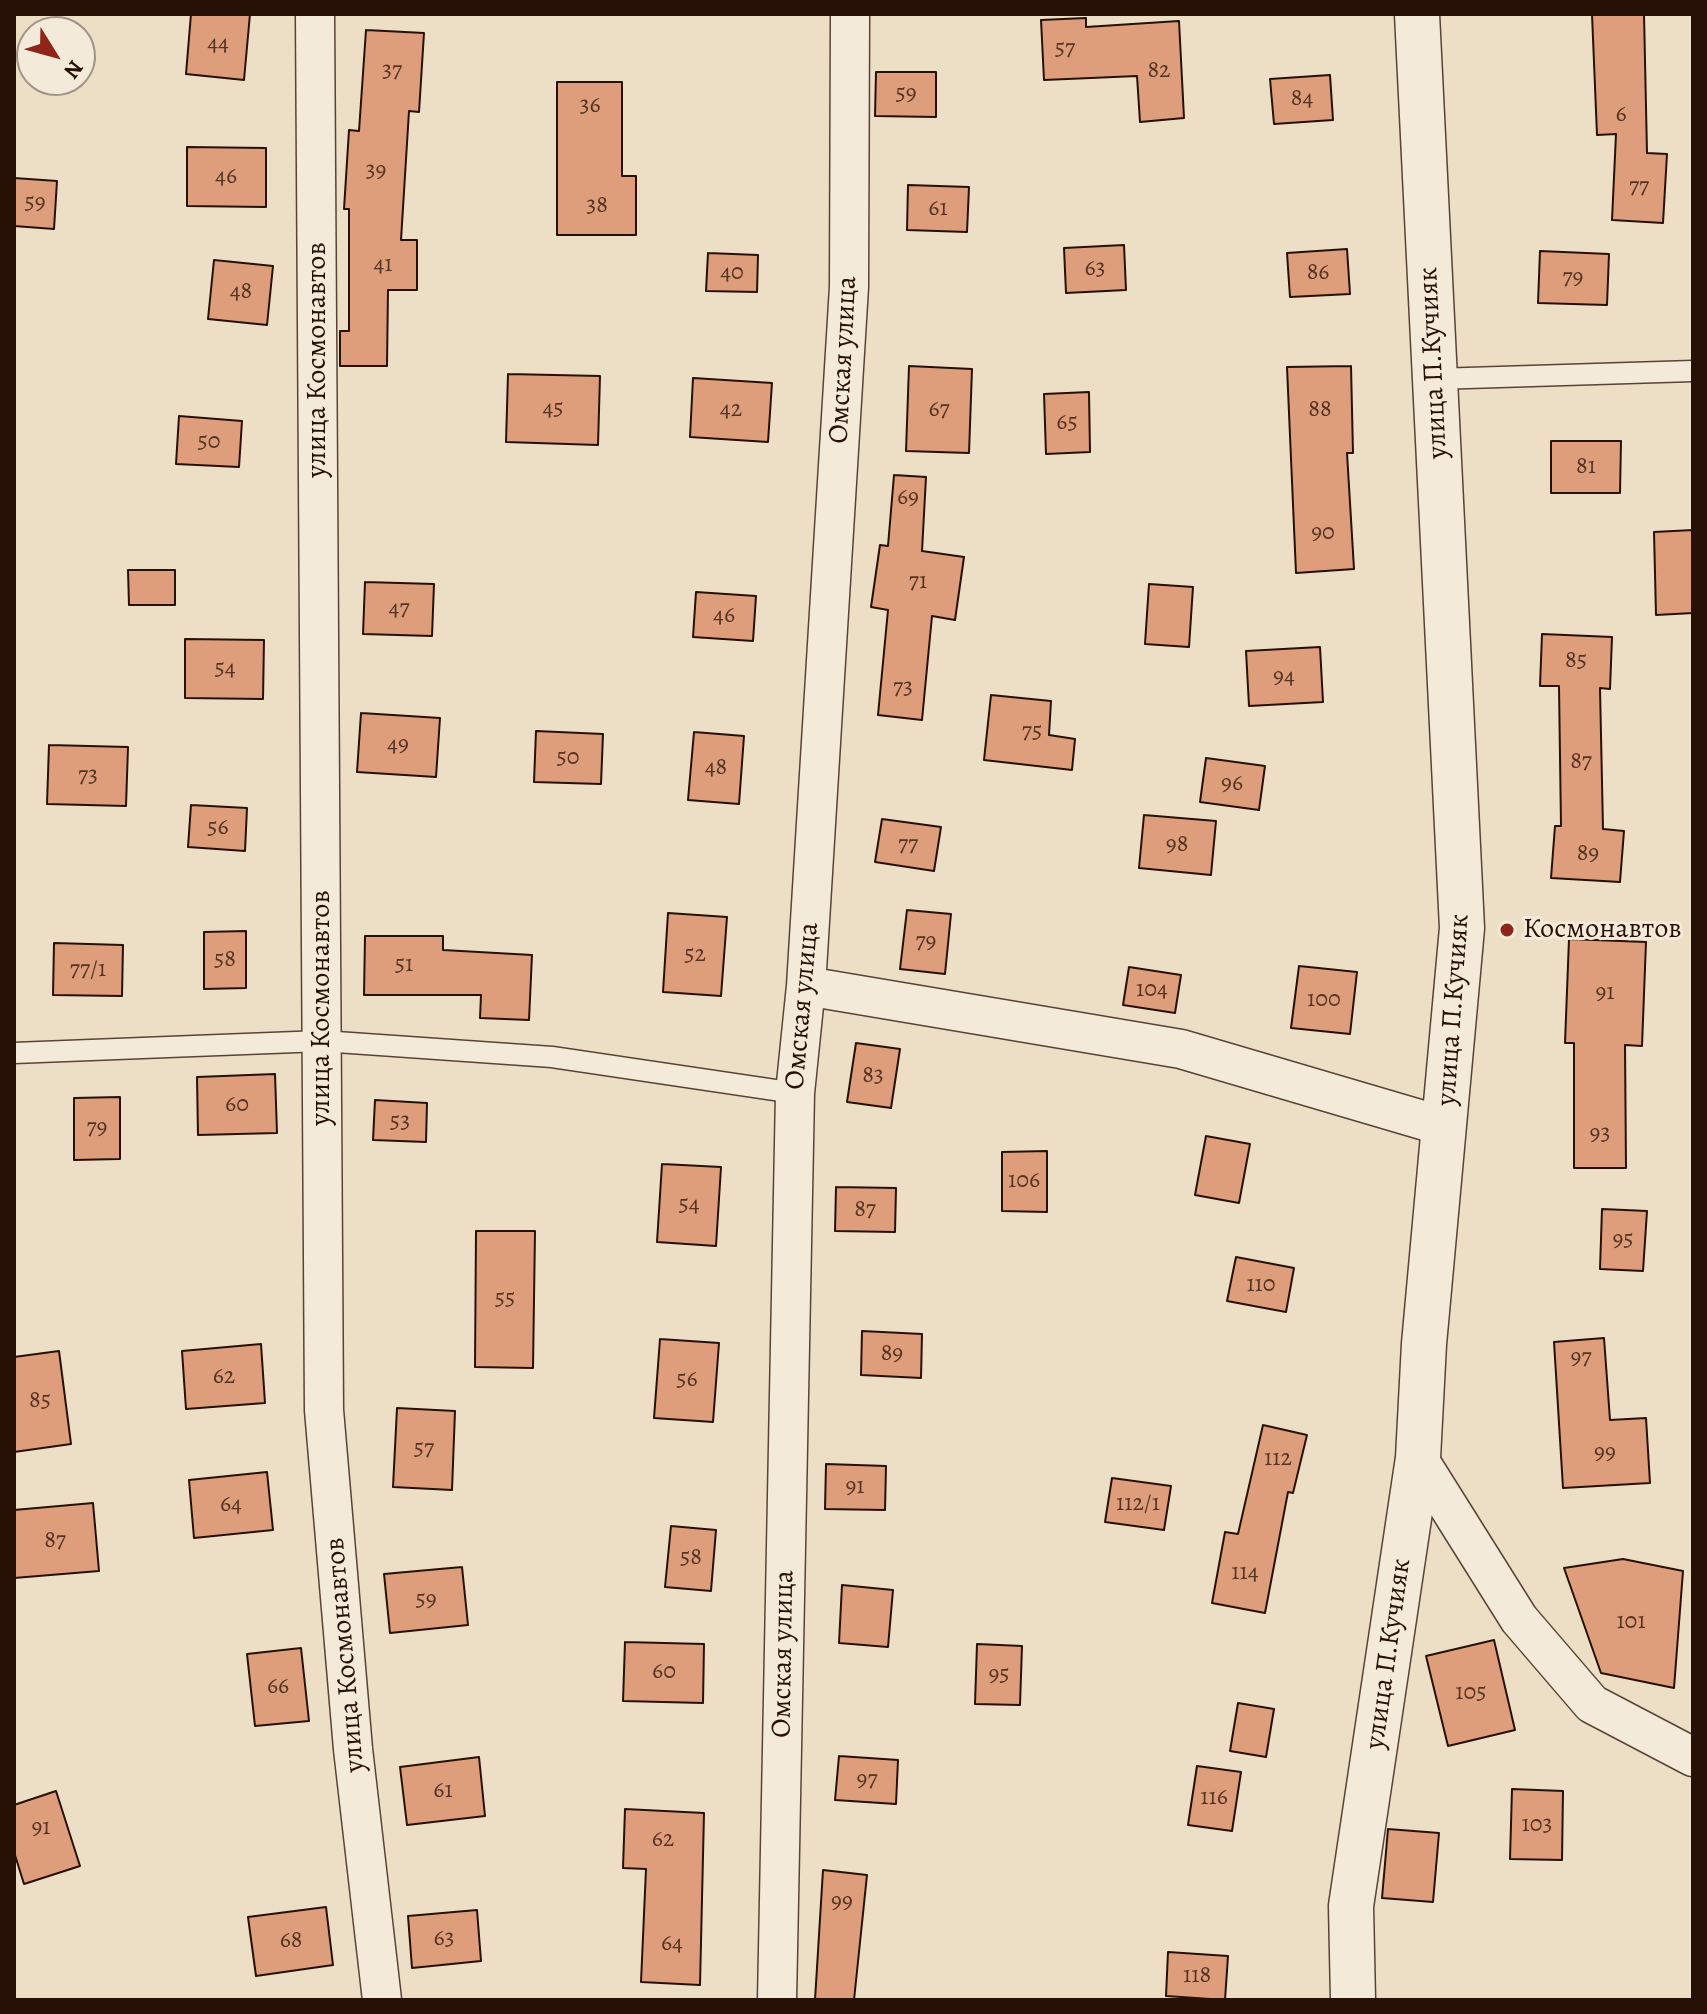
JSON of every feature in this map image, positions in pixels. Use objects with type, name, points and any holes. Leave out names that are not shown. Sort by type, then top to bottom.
[{"type":"street","name":"улица Космонавтов","points":[[315,14],[324,1410],[353,1749],[382,2000]]},
{"type":"street","name":"Омская улица","points":[[777,2000],[795,1093],[806,986],[849,287],[850,14]]},
{"type":"street","name":"улица П.Кучияк","points":[[1353,2000],[1351,1906],[1418,1458],[1424,1344],[1462,928],[1417,14]]},
{"type":"street","points":[[806,986],[1181,1049],[1446,1127]]},
{"type":"street","points":[[1418,1458],[1519,1619],[1592,1704],[1693,1757]]},
{"type":"lane","points":[[1435,379],[1693,371]]},
{"type":"lane","points":[[14,1053],[322,1041],[552,1057],[795,1093]]},
{"type":"building","points":[[191,14],[250,14],[244,80],[186,74]]},
{"type":"building","points":[[1592,14],[1644,14],[1647,153],[1667,154],[1663,223],[1612,220],[1616,134],[1597,135]]},
{"type":"building","points":[[1086,18],[1086,27],[1179,21],[1184,118],[1140,122],[1137,76],[1044,80],[1041,20]]},
{"type":"building","points":[[366,30],[424,33],[419,112],[409,111],[401,240],[417,240],[417,290],[388,290],[387,366],[340,366],[340,331],[349,331],[349,209],[344,209],[349,130],[359,131]]},
{"type":"building","points":[[876,72],[936,72],[936,117],[875,116]]},
{"type":"building","points":[[1330,75],[1333,120],[1274,124],[1270,79]]},
{"type":"building","points":[[557,82],[622,82],[622,176],[636,176],[636,235],[557,235]]},
{"type":"building","points":[[187,147],[266,148],[266,207],[187,206]]},
{"type":"building","points":[[14,178],[57,181],[54,229],[14,226]]},
{"type":"building","points":[[908,185],[969,187],[967,232],[907,230]]},
{"type":"building","points":[[1124,245],[1126,290],[1066,293],[1064,248]]},
{"type":"building","points":[[1347,249],[1350,294],[1290,297],[1287,253]]},
{"type":"building","points":[[1540,251],[1609,254],[1607,305],[1538,303]]},
{"type":"building","points":[[708,253],[758,255],[757,292],[706,291]]},
{"type":"building","points":[[214,260],[273,266],[267,325],[208,319]]},
{"type":"building","points":[[909,366],[972,369],[969,453],[906,451]]},
{"type":"building","points":[[1351,366],[1353,453],[1347,453],[1354,569],[1296,573],[1287,367]]},
{"type":"building","points":[[508,374],[600,376],[598,445],[506,442]]},
{"type":"building","points":[[693,378],[772,383],[768,442],[690,437]]},
{"type":"building","points":[[1089,392],[1090,452],[1046,454],[1044,394]]},
{"type":"building","points":[[179,416],[242,421],[239,467],[176,464]]},
{"type":"building","points":[[1551,441],[1621,441],[1620,493],[1551,493]]},
{"type":"building","points":[[894,475],[926,477],[922,551],[964,557],[955,620],[932,616],[922,720],[878,715],[888,610],[871,607],[880,545],[888,546]]},
{"type":"building","points":[[1693,530],[1693,613],[1656,615],[1654,532]]},
{"type":"building","points":[[128,570],[175,570],[175,605],[129,605]]},
{"type":"building","points":[[365,582],[434,584],[432,636],[363,634]]},
{"type":"building","points":[[1149,584],[1193,587],[1189,647],[1145,644]]},
{"type":"building","points":[[696,592],[756,596],[753,641],[693,637]]},
{"type":"building","points":[[1542,634],[1612,637],[1610,689],[1600,688],[1603,829],[1624,831],[1620,882],[1551,878],[1555,826],[1561,826],[1559,686],[1540,686]]},
{"type":"building","points":[[185,639],[264,640],[263,699],[185,698]]},
{"type":"building","points":[[1320,647],[1323,702],[1249,706],[1246,651]]},
{"type":"building","points":[[991,695],[1051,701],[1049,735],[1075,739],[1072,770],[984,760]]},
{"type":"building","points":[[361,713],[440,718],[436,777],[357,772]]},
{"type":"building","points":[[536,731],[603,734],[601,784],[534,782]]},
{"type":"building","points":[[694,732],[744,736],[739,804],[688,800]]},
{"type":"building","points":[[49,745],[128,747],[126,806],[47,804]]},
{"type":"building","points":[[1206,758],[1265,766],[1259,810],[1200,802]]},
{"type":"building","points":[[191,805],[247,808],[245,851],[188,847]]},
{"type":"building","points":[[1144,815],[1216,821],[1211,875],[1139,868]]},
{"type":"building","points":[[882,819],[941,827],[934,871],[875,862]]},
{"type":"building","points":[[907,910],[951,914],[945,974],[900,969]]},
{"type":"building","points":[[668,913],[727,917],[721,996],[663,992]]},
{"type":"building","points":[[246,931],[246,988],[204,989],[204,932]]},
{"type":"building","points":[[365,936],[443,936],[443,950],[532,955],[529,1020],[480,1018],[481,995],[364,995]]},
{"type":"building","points":[[1569,939],[1646,942],[1642,1046],[1625,1045],[1626,1168],[1574,1168],[1574,1043],[1565,1043]]},
{"type":"building","points":[[54,943],[123,945],[122,996],[53,995]]},
{"type":"building","points":[[1299,966],[1357,972],[1350,1034],[1291,1028]]},
{"type":"building","points":[[1129,967],[1181,975],[1175,1013],[1123,1005]]},
{"type":"building","points":[[856,1043],[900,1049],[891,1108],[847,1102]]},
{"type":"building","points":[[275,1074],[277,1133],[198,1135],[197,1077]]},
{"type":"building","points":[[120,1097],[120,1159],[74,1160],[74,1098]]},
{"type":"building","points":[[375,1100],[427,1103],[426,1142],[373,1140]]},
{"type":"building","points":[[1206,1136],[1250,1144],[1239,1203],[1195,1195]]},
{"type":"building","points":[[1047,1151],[1047,1212],[1002,1211],[1002,1152]]},
{"type":"building","points":[[662,1164],[721,1167],[716,1246],[657,1242]]},
{"type":"building","points":[[836,1187],[896,1188],[895,1232],[835,1231]]},
{"type":"building","points":[[1602,1209],[1647,1211],[1643,1271],[1600,1269]]},
{"type":"building","points":[[476,1231],[535,1231],[533,1368],[475,1367]]},
{"type":"building","points":[[1236,1257],[1294,1268],[1286,1312],[1227,1301]]},
{"type":"building","points":[[862,1331],[922,1334],[921,1378],[861,1375]]},
{"type":"building","points":[[1604,1338],[1610,1420],[1646,1418],[1650,1483],[1563,1488],[1554,1342]]},
{"type":"building","points":[[660,1339],[719,1343],[713,1422],[654,1418]]},
{"type":"building","points":[[261,1344],[265,1403],[186,1409],[182,1351]]},
{"type":"building","points":[[59,1351],[71,1444],[14,1452],[14,1357]]},
{"type":"building","points":[[397,1408],[455,1411],[452,1490],[393,1487]]},
{"type":"building","points":[[1263,1425],[1307,1435],[1293,1493],[1288,1492],[1265,1613],[1212,1603],[1225,1532],[1238,1534]]},
{"type":"building","points":[[826,1464],[886,1466],[885,1510],[825,1509]]},
{"type":"building","points":[[267,1472],[273,1530],[194,1538],[189,1480]]},
{"type":"building","points":[[1112,1478],[1171,1486],[1164,1530],[1105,1522]]},
{"type":"building","points":[[93,1503],[99,1571],[14,1578],[14,1510]]},
{"type":"building","points":[[671,1526],[716,1530],[711,1591],[665,1587]]},
{"type":"building","points":[[1623,1559],[1683,1571],[1674,1688],[1601,1673],[1564,1568]]},
{"type":"building","points":[[462,1567],[468,1625],[390,1633],[384,1574]]},
{"type":"building","points":[[842,1585],[893,1590],[888,1647],[839,1643]]},
{"type":"building","points":[[1494,1640],[1515,1730],[1448,1746],[1426,1656]]},
{"type":"building","points":[[625,1642],[704,1644],[703,1703],[623,1701]]},
{"type":"building","points":[[977,1644],[1022,1646],[1020,1705],[975,1704]]},
{"type":"building","points":[[301,1648],[309,1721],[255,1726],[247,1654]]},
{"type":"building","points":[[1238,1703],[1274,1709],[1266,1757],[1230,1751]]},
{"type":"building","points":[[839,1756],[898,1760],[896,1804],[835,1800]]},
{"type":"building","points":[[479,1757],[485,1816],[407,1825],[400,1767]]},
{"type":"building","points":[[1197,1766],[1241,1772],[1232,1831],[1188,1825]]},
{"type":"building","points":[[1512,1789],[1563,1791],[1562,1860],[1510,1859]]},
{"type":"building","points":[[56,1791],[80,1866],[24,1884],[14,1852],[14,1805]]},
{"type":"building","points":[[625,1809],[704,1813],[700,1985],[641,1982],[646,1869],[623,1868]]},
{"type":"building","points":[[1388,1829],[1439,1833],[1433,1902],[1382,1898]]},
{"type":"building","points":[[823,1870],[867,1875],[854,2000],[815,2000]]},
{"type":"building","points":[[326,1907],[333,1965],[256,1976],[248,1917]]},
{"type":"building","points":[[477,1910],[481,1961],[412,1968],[408,1916]]},
{"type":"building","points":[[1168,1952],[1228,1956],[1225,2000],[1166,1996]]},
{"type":"place","name":"Космонавтов","points":[[1507,930]]}]
